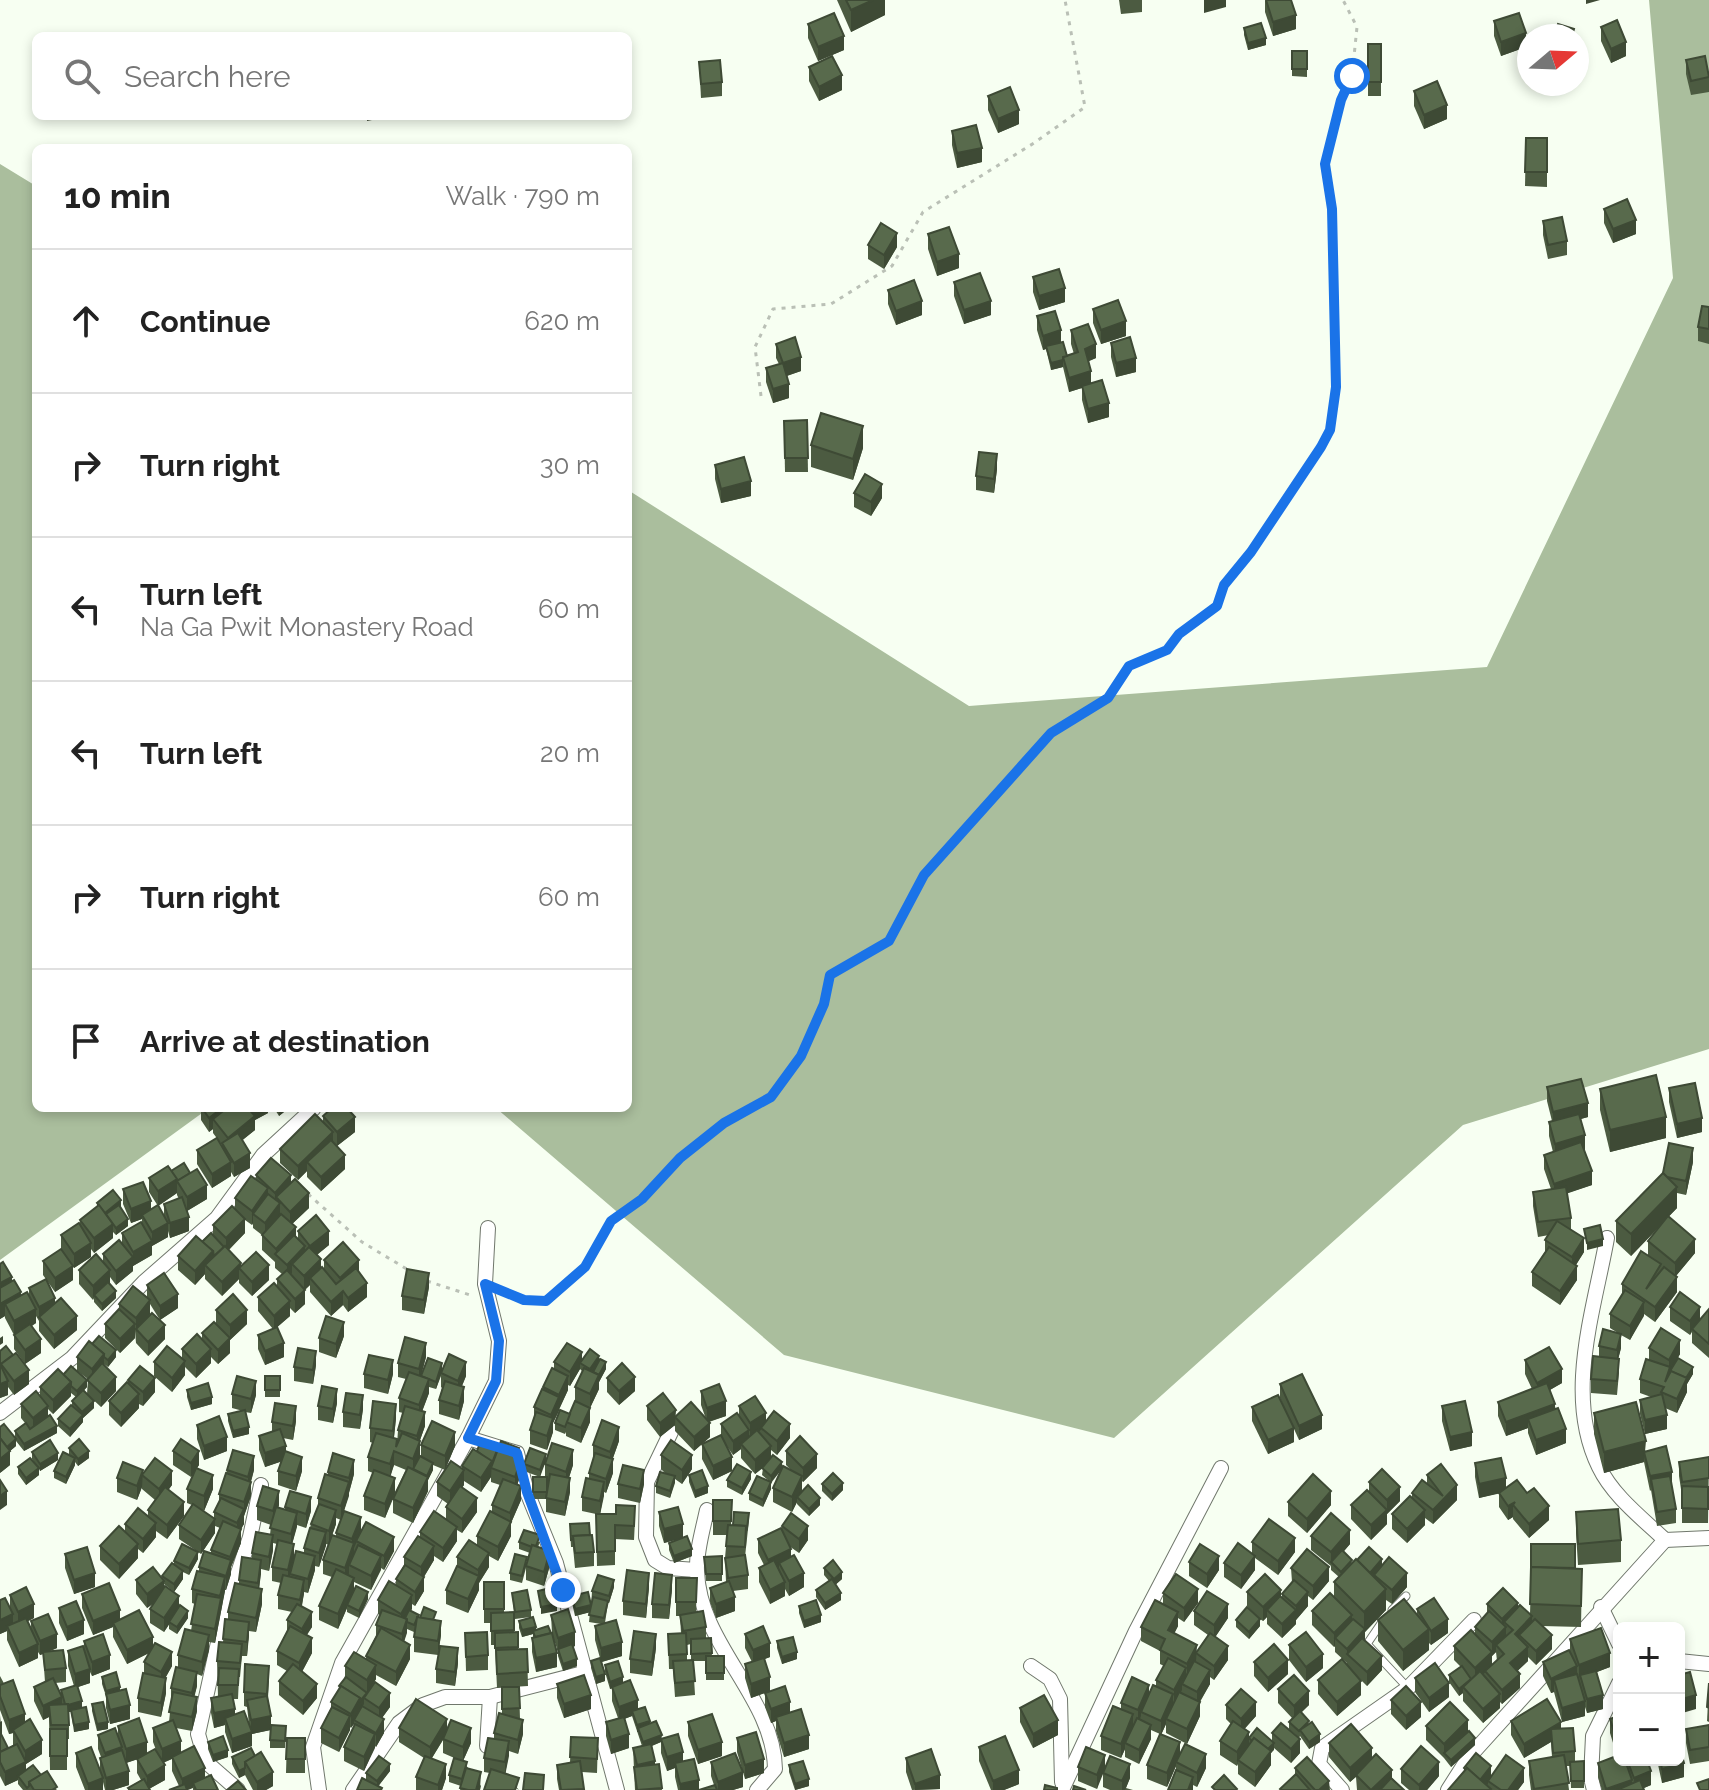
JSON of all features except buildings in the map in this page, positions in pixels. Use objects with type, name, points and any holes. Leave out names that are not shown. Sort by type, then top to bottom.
[{"type":"street","points":[[0,1413],[72,1358],[144,1282],[217,1218],[263,1155],[310,1112]]},
{"type":"street","points":[[319,1790],[313,1747],[342,1663],[468,1438],[496,1381],[499,1341],[485,1284],[488,1228]]},
{"type":"street","points":[[1607,1238],[1582,1376],[1582,1410],[1599,1468],[1625,1503],[1665,1540]]},
{"type":"street","points":[[671,1432],[647,1482],[646,1537],[655,1560],[668,1568],[696,1570]]},
{"type":"street","points":[[468,1438],[517,1453],[527,1492],[556,1563],[617,1790]]},
{"type":"street","points":[[1061,1790],[1136,1631],[1221,1468]]},
{"type":"street","points":[[238,1790],[206,1762],[198,1734],[208,1678],[250,1537],[261,1485]]},
{"type":"street","points":[[707,1510],[696,1570],[714,1635],[774,1745],[775,1769],[757,1790]]},
{"type":"street","points":[[1448,1790],[1469,1757],[1601,1607],[1665,1540],[1709,1538]]},
{"type":"street","points":[[1601,1607],[1613,1632]]},
{"type":"street","points":[[1342,1790],[1319,1764],[1322,1748],[1408,1688],[1474,1620]]},
{"type":"street","points":[[1685,1662],[1709,1664]]},
{"type":"street","points":[[1031,1666],[1050,1679],[1060,1699],[1061,1790]]},
{"type":"street","points":[[353,1790],[399,1723],[423,1705],[445,1697],[490,1697],[587,1672]]},
{"type":"street","points":[[1594,1790],[1593,1736],[1614,1694]]},
{"type":"street","points":[[487,1746],[490,1697]]},
{"type":"lane","points":[[1406,1596],[1367,1644],[1408,1688]]},
{"type":"path","points":[[761,396],[755,347],[773,309],[831,304],[892,266],[923,212],[1034,143],[1085,107],[1065,0]]},
{"type":"path","points":[[485,1284],[524,1300],[546,1301],[585,1267],[611,1221],[642,1199],[680,1158],[724,1123],[771,1097],[801,1056],[824,1004],[830,975],[889,941],[924,875],[1051,733],[1108,698],[1129,666],[1167,650],[1179,634],[1217,606],[1224,585],[1251,552],[1330,430],[1336,387],[1337,308],[1332,209],[1325,164],[1341,100],[1352,76],[1357,27],[1343,0]]},
{"type":"path","points":[[307,1194],[362,1242],[412,1272]]},
{"type":"path","points":[[425,1279],[437,1287],[487,1299]]},
{"type":"green space","points":[[1649,0],[1709,0],[1709,1049],[1463,1125],[1114,1438],[784,1355],[501,1112],[632,1112],[632,493],[969,706],[1487,667],[1673,278]]},
{"type":"green space","points":[[0,164],[32,184],[32,1112],[204,1112],[0,1260]]},
{"type":"route","points":[[563,1590],[556,1563],[527,1492],[517,1453],[468,1438],[496,1381],[499,1341],[485,1284],[524,1300],[546,1301],[585,1267],[611,1221],[642,1199],[680,1158],[724,1123],[771,1097],[801,1056],[824,1004],[830,975],[889,941],[924,875],[1051,733],[1108,698],[1129,666],[1167,650],[1179,634],[1217,606],[1224,585],[1251,552],[1277,509],[1299,482],[1330,430],[1336,387],[1337,308],[1332,209],[1325,164],[1341,100],[1352,76]]}]
